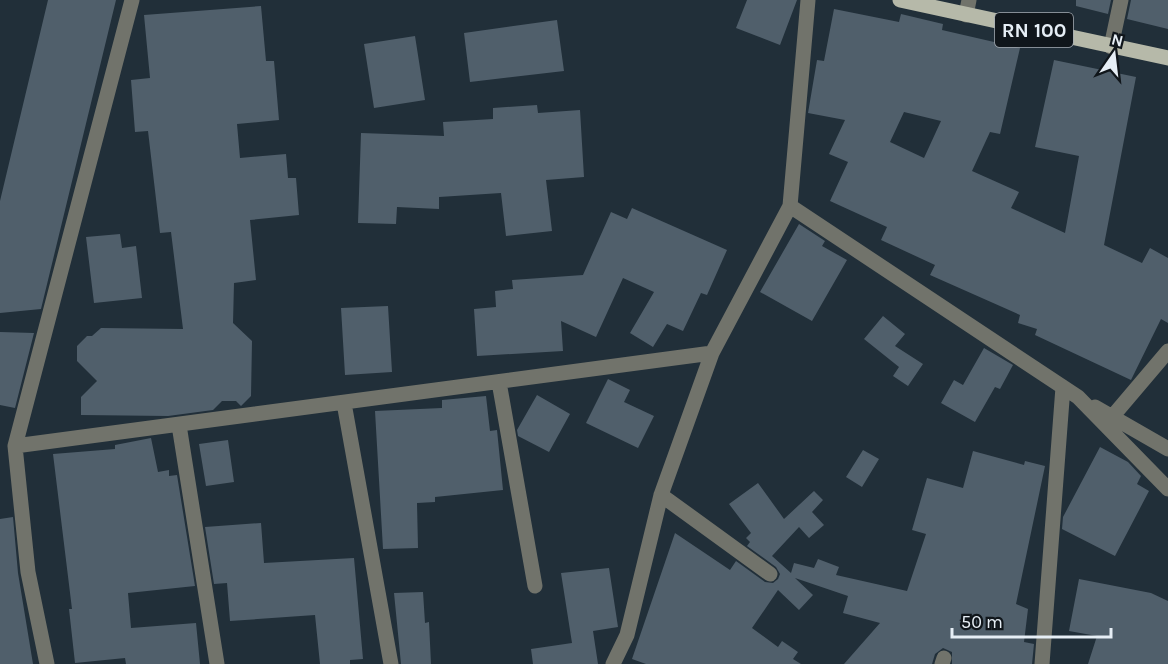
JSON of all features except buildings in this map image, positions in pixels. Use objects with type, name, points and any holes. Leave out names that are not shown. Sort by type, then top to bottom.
[{"type":"main road","name":"RN 100","points":[[900,0],[968,7],[1111,47],[1168,58]]},
{"type":"street","points":[[47,664],[28,572],[15,446],[132,0]]},
{"type":"street","points":[[612,664],[627,635],[661,495],[712,353],[790,206],[808,0]]},
{"type":"street","points":[[1111,47],[1121,0]]},
{"type":"street","points":[[790,206],[1078,397],[1168,449]]},
{"type":"street","points":[[1112,417],[1168,351]]},
{"type":"street","points":[[15,446],[712,353]]},
{"type":"street","points":[[499,382],[536,586]]},
{"type":"street","points":[[1042,664],[1064,387]]},
{"type":"street","points":[[1078,397],[1168,489]]},
{"type":"street","points":[[344,403],[391,664]]},
{"type":"street","points":[[179,424],[217,664]]},
{"type":"street","points":[[661,495],[770,574]]}]
